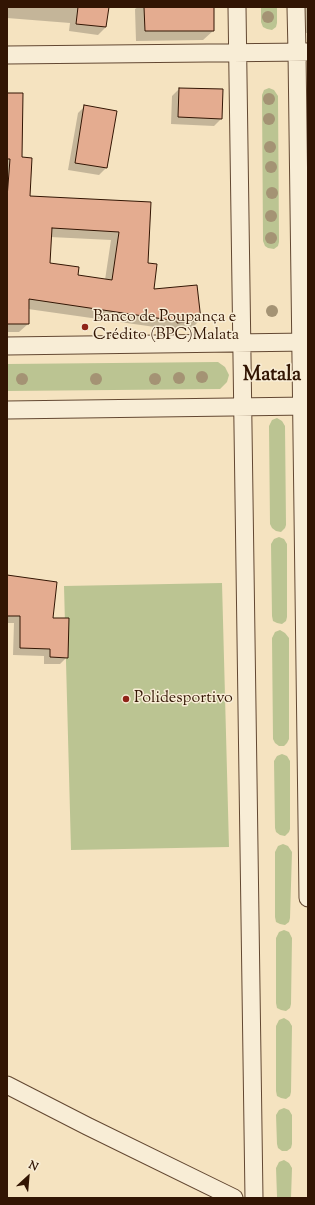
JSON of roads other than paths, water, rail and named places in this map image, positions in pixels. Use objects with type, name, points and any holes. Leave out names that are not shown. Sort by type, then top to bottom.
[{"type":"street","points":[[237,7],[254,1198]]},
{"type":"street","points":[[296,7],[303,52],[308,898]]},
{"type":"street","points":[[7,55],[303,52]]},
{"type":"street","points":[[7,346],[304,342]]},
{"type":"street","points":[[7,410],[305,406]]},
{"type":"street","points":[[7,1085],[234,1198]]},
{"type":"place","name":"Banco de Poupança e Crédito (BPC)Malata","points":[[85,327]]},
{"type":"place","name":"Polidesportivo","points":[[126,699]]},
{"type":"district","name":"Matala","points":[[272,377]]}]
